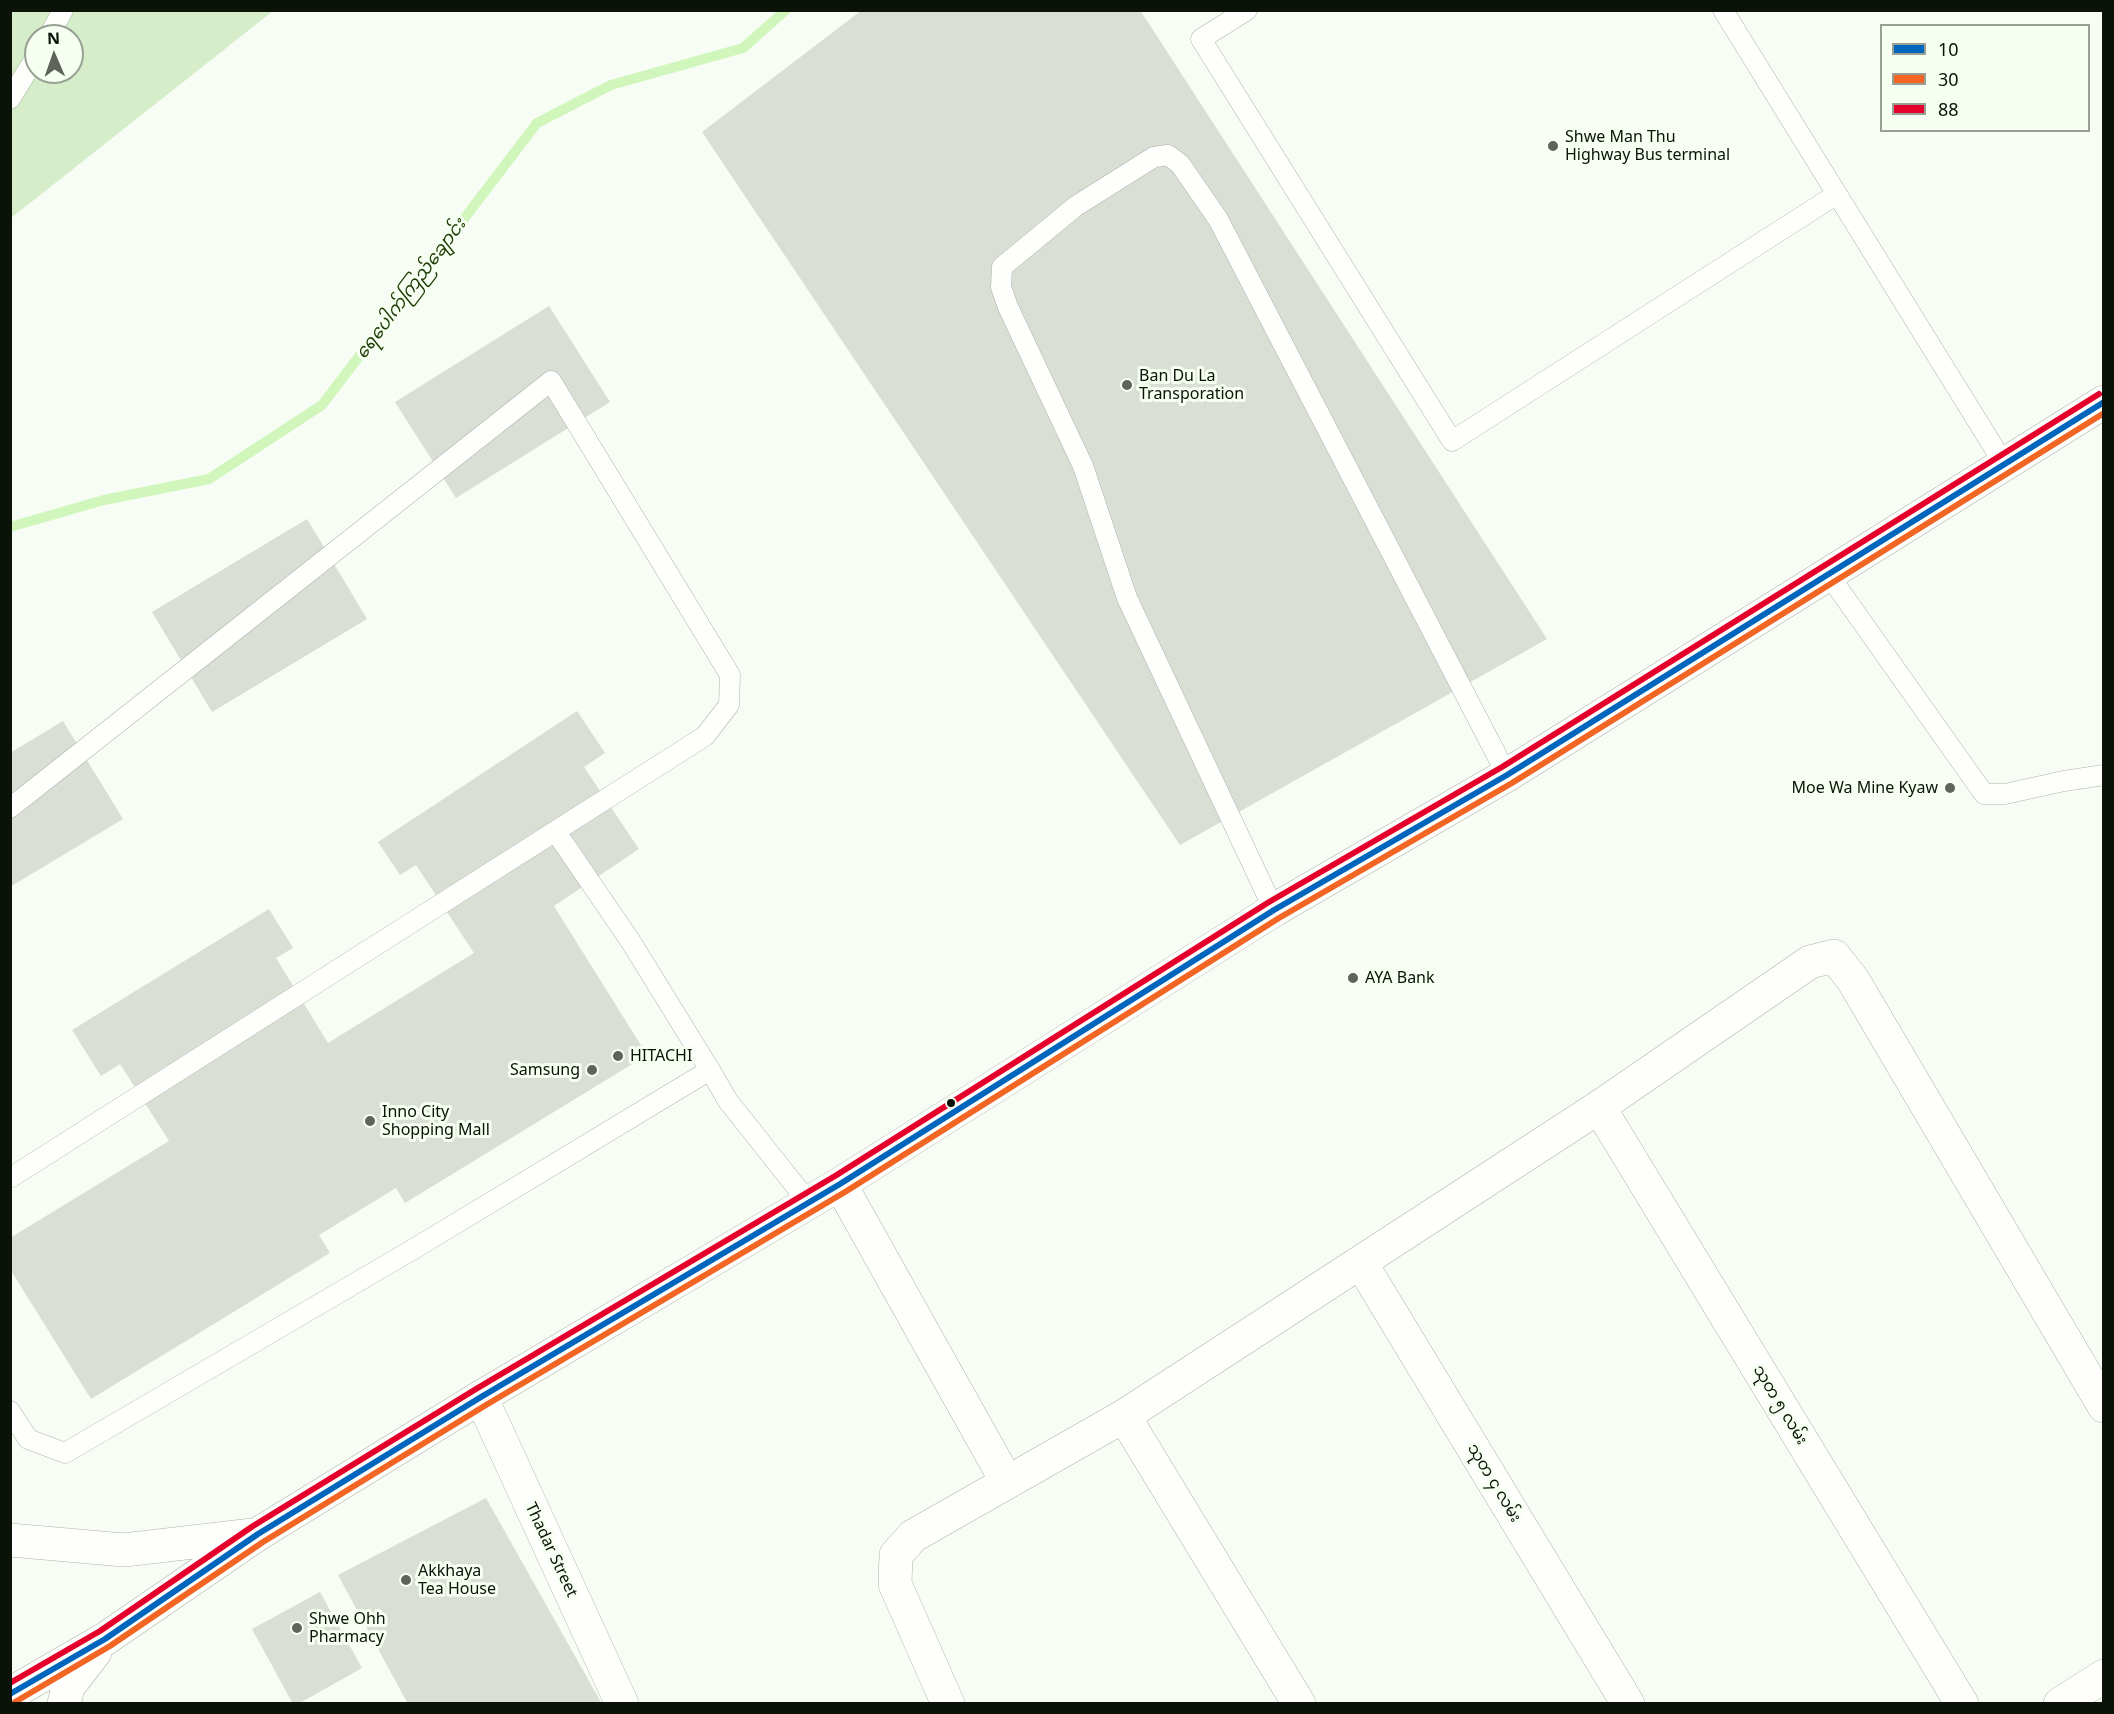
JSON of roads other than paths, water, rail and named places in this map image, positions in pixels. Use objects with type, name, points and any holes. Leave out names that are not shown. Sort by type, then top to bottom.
[{"type":"street","points":[[10,1694],[105,1638],[258,1534],[481,1397],[840,1184],[1274,910],[1507,775],[2103,402]]},
{"type":"street","points":[[948,1704],[895,1584],[896,1555],[913,1536],[1124,1416],[1599,1107],[1810,962],[1834,956],[1854,980],[2103,1406]]},
{"type":"street","name":"သုတ ၅ လမ်း","points":[[1599,1107],[1962,1704]]},
{"type":"street","points":[[840,1184],[1007,1482]]},
{"type":"street","name":"သုတ ၄ လမ်း","points":[[1361,1263],[1628,1704]]},
{"type":"street","name":"Thadar Street","points":[[481,1397],[622,1704]]},
{"type":"street","points":[[1124,1416],[1299,1704]]},
{"type":"street","points":[[10,1540],[124,1550],[258,1534]]},
{"type":"street","points":[[64,1704],[68,1687],[105,1638]]},
{"type":"street","points":[[2060,1704],[2103,1676]]},
{"type":"lane","points":[[55,24],[63,10]]},
{"type":"lane","points":[[1247,10],[1201,39],[1452,441],[1837,194]]},
{"type":"lane","points":[[1723,10],[2004,464]]},
{"type":"lane","points":[[10,99],[24,76]]},
{"type":"lane","points":[[1274,910],[1127,598],[1083,466],[1000,287],[1002,267],[1076,206],[1154,157],[1168,155],[1180,164],[1218,219],[1507,775]]},
{"type":"lane","points":[[10,808],[551,381],[730,675],[729,705],[705,736],[10,1178]]},
{"type":"lane","points":[[1828,574],[1984,794],[2005,794],[2064,780],[2103,775]]},
{"type":"lane","points":[[556,832],[631,942],[728,1101],[809,1203]]},
{"type":"lane","points":[[10,1411],[28,1439],[65,1453],[417,1247],[710,1070]]},
{"type":"waterway","name":"ရေပေါက်ကြည်ချောင်း","points":[[10,527],[104,500],[209,479],[322,405],[537,123],[611,85],[743,48],[786,10]]},
{"type":"place","name":"Shwe Man Thu Highway Bus terminal","points":[[1553,146]]},
{"type":"place","name":"Ban Du La Transporation","points":[[1127,385]]},
{"type":"place","name":"Moe Wa Mine Kyaw","points":[[1950,788]]},
{"type":"place","name":"AYA Bank","points":[[1353,978]]},
{"type":"place","name":"HITACHI","points":[[618,1056]]},
{"type":"place","name":"Samsung","points":[[592,1070]]},
{"type":"place","name":"Inno City Shopping Mall","points":[[370,1121]]},
{"type":"place","name":"Akkhaya Tea House","points":[[406,1580]]},
{"type":"place","name":"Shwe Ohh Pharmacy","points":[[297,1628]]}]
